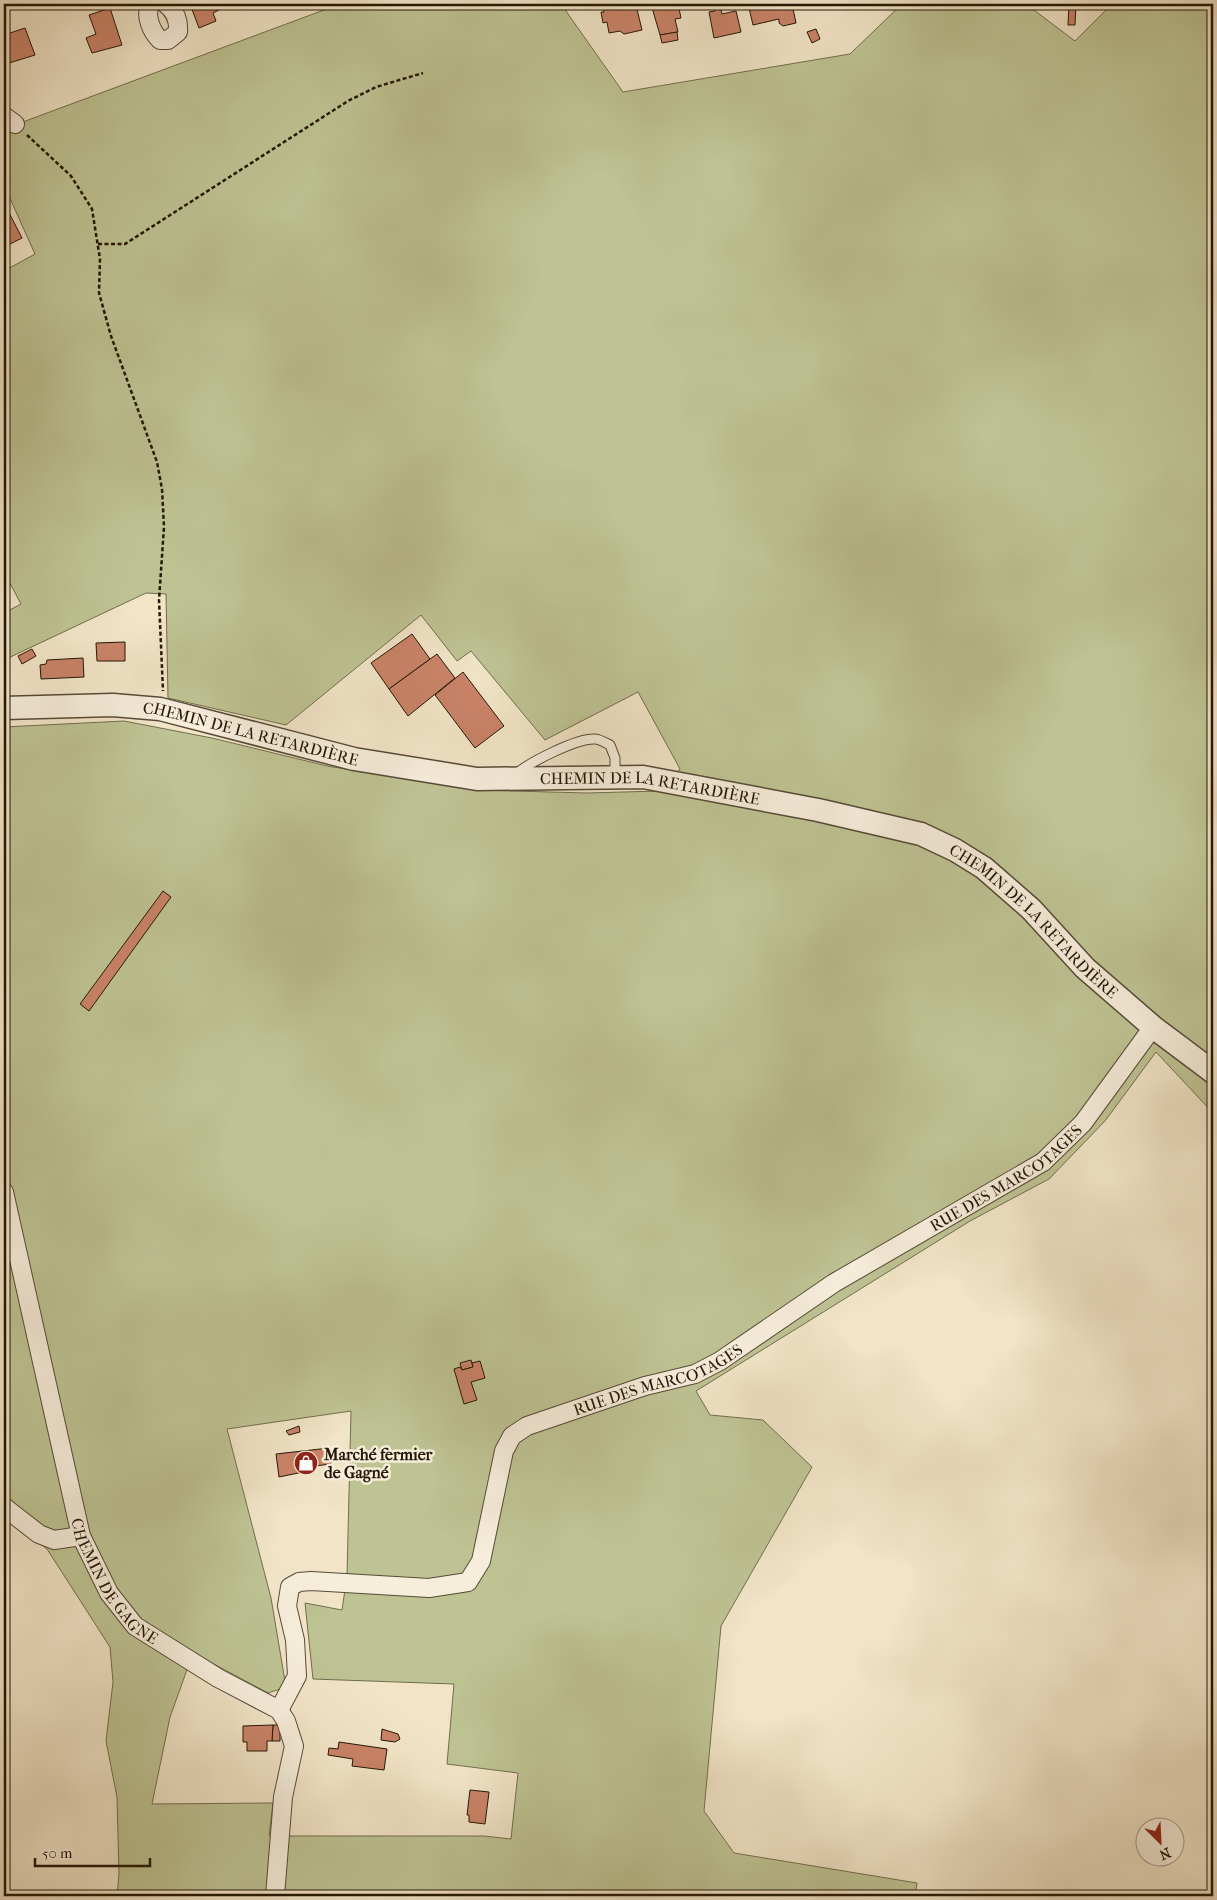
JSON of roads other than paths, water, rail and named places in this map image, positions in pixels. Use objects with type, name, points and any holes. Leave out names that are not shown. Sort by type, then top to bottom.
[{"type":"street","points":[[150,4],[149,21],[154,34],[160,40],[168,40],[178,32],[178,25],[173,10],[166,4]]},
{"type":"street","name":"CHEMIN DE LA RETARDIÈRE","points":[[4,708],[113,705],[160,709],[354,759],[477,779],[653,778],[818,810],[921,834],[955,850],[984,868],[1031,909],[1086,968],[1153,1027],[1213,1072]]},
{"type":"street","name":"RUE DES MARCOTAGES","points":[[279,1710],[297,1676],[295,1640],[287,1606],[290,1587],[299,1582],[311,1581],[429,1588],[468,1582],[481,1561],[504,1451],[512,1436],[527,1426],[645,1386],[695,1374],[712,1366],[834,1283],[1043,1162],[1082,1123],[1153,1027]]},
{"type":"street","name":"CHEMIN DE GAGNE","points":[[4,1192],[81,1536],[109,1593],[134,1626],[218,1678],[279,1710]]},
{"type":"street","points":[[4,1507],[32,1529],[46,1537],[54,1540],[81,1536]]},
{"type":"street","points":[[275,1896],[282,1797],[294,1746],[286,1721],[279,1710]]},
{"type":"lane","points":[[510,778],[525,766],[556,750],[595,739],[610,745],[616,758],[615,777]]},
{"type":"place","name":"Marché fermier de Gagné","points":[[306,1463]]}]
